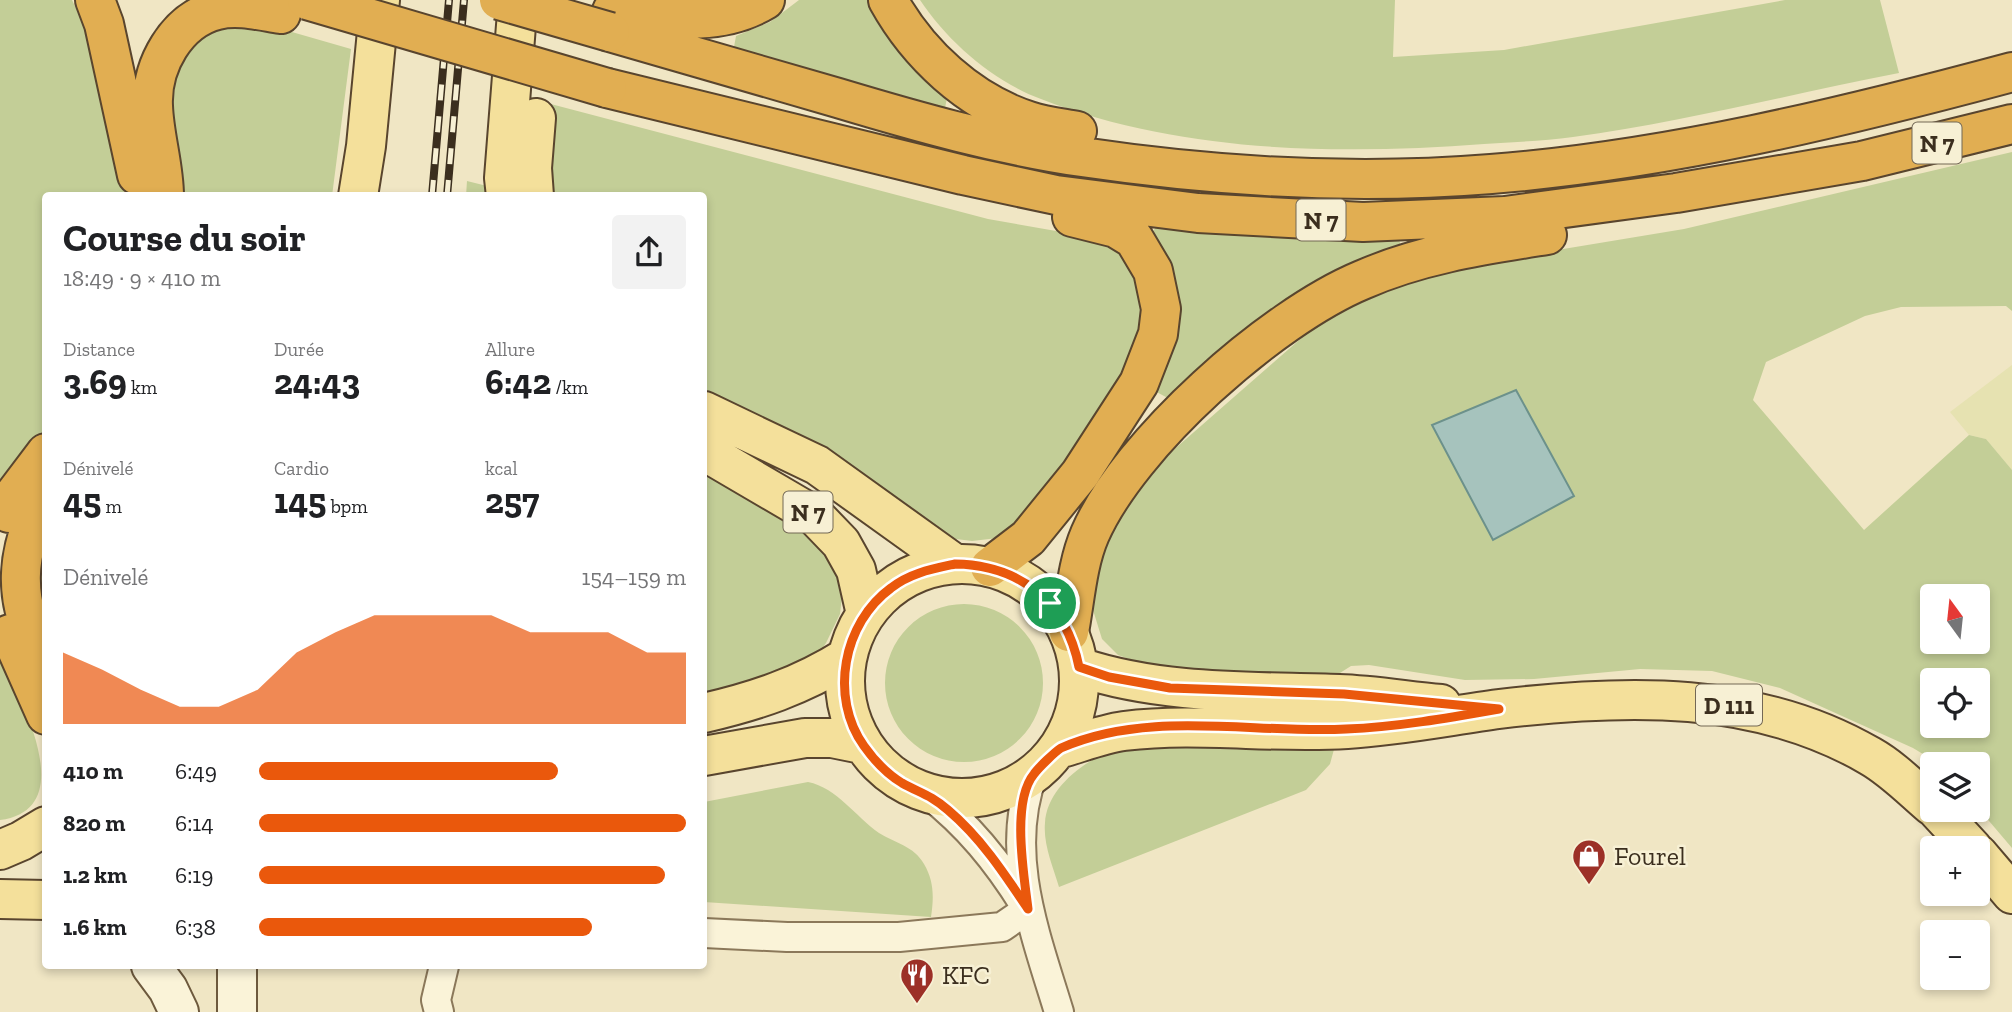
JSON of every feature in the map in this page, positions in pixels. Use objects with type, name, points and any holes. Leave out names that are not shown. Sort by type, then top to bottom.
[{"type":"highway","points":[[95,0],[104,24],[126,119],[138,192]]},
{"type":"highway","name":"N 7","points":[[499,0],[611,21],[922,123],[1020,146],[1081,157],[1208,172],[1340,179],[1489,174],[1614,160],[1767,131],[2012,72]]},
{"type":"highway","points":[[517,0],[611,21],[710,19],[765,0]]},
{"type":"highway","name":"N 7","points":[[888,0],[923,50],[945,72],[970,91],[1028,121],[1182,153],[1340,179]]},
{"type":"highway","points":[[164,192],[164,179],[155,138],[153,104],[155,77],[171,44],[190,25],[217,10],[294,7]]},
{"type":"highway","name":"N 7","points":[[294,7],[476,49],[607,88],[785,132],[1056,195],[1198,213],[1363,222],[1505,216],[1675,192],[1862,160]]},
{"type":"highway","name":"N 7","points":[[1074,650],[1082,556],[1107,501],[1125,475],[1166,427],[1242,356],[1324,299],[1362,279],[1461,248],[1677,215],[1862,160],[2012,124]]},
{"type":"highway","points":[[785,132],[963,188],[1116,228],[1134,239],[1153,271],[1161,309],[1160,322],[1154,348],[1139,383],[1053,510],[1028,538],[973,565]]},
{"type":"highway","points":[[0,543],[15,494],[42,458]]},
{"type":"highway","points":[[42,502],[24,542],[20,578],[34,641],[42,653]]},
{"type":"highway","points":[[0,606],[9,633],[42,706]]},
{"type":"main road","points":[[345,192],[366,0]]},
{"type":"main road","points":[[359,192],[366,146],[380,0]]},
{"type":"main road","points":[[506,192],[504,178],[517,0]]},
{"type":"main road","points":[[534,192],[532,168],[544,0]]},
{"type":"main road","name":"N 7","points":[[707,412],[817,465],[973,565]]},
{"type":"main road","name":"N 7","points":[[707,453],[815,516],[841,543],[856,570],[866,614]]},
{"type":"main road","points":[[973,565],[1023,580],[1050,603],[1074,650],[1076,705],[1072,724],[1045,762],[1009,788],[982,796],[955,798],[928,794],[902,782],[880,765],[862,744],[850,717],[844,687],[847,657],[854,634],[866,614],[890,588],[921,571],[973,565]]},
{"type":"main road","name":"D 111","points":[[1074,650],[1109,677],[1170,688],[1344,694],[1499,709]]},
{"type":"main road","points":[[707,712],[788,689],[819,675],[847,657]]},
{"type":"main road","name":"D 111","points":[[1045,762],[1122,732],[1158,728],[1344,730],[1401,725],[1499,709],[1636,699],[1683,700],[1750,710],[1827,733],[1882,764],[1920,796]]},
{"type":"main road","points":[[707,755],[805,738],[832,738],[862,744]]},
{"type":"main road","points":[[1948,822],[1961,836]]},
{"type":"main road","points":[[0,850],[42,828]]},
{"type":"main road","points":[[1990,868],[2012,894]]},
{"type":"main road","points":[[0,899],[42,900]]},
{"type":"main road","points":[[153,969],[168,989],[179,1012]]},
{"type":"main road","points":[[237,969],[237,1012]]},
{"type":"street","points":[[1045,762],[1025,794],[1020,833],[1028,909],[1059,1012]]},
{"type":"street","points":[[928,794],[949,810],[984,846],[1028,909]]},
{"type":"street","points":[[707,933],[787,937],[899,937],[1002,927],[1028,909]]},
{"type":"street","points":[[439,1012],[436,1000],[443,969]]},
{"type":"shaded area","points":[[2012,365],[2012,470],[1986,439],[1969,435],[1950,412]]},
{"type":"green space","points":[[0,0],[72,0],[92,42],[124,192],[42,192],[42,433],[7,477],[0,493]]},
{"type":"green space","points":[[799,0],[871,0],[947,98],[945,108],[734,47],[736,36],[770,22]]},
{"type":"green space","points":[[920,0],[1395,0],[1393,57],[1504,50],[1785,0],[1880,0],[1899,73],[1655,124],[1562,138],[1372,149],[1260,146],[1203,140],[1148,130],[1094,117],[1041,99],[1006,82],[973,58],[944,31]]},
{"type":"green space","points":[[226,25],[278,28],[351,49],[333,192],[176,192],[168,114],[179,56],[198,39]]},
{"type":"green space","points":[[547,103],[988,219],[1096,238],[1122,252],[1137,276],[1145,301],[1141,328],[1124,372],[1051,485],[1022,522],[998,538],[972,541],[948,538],[707,402],[707,192],[544,192]]},
{"type":"green space","points":[[2012,152],[2012,311],[2006,306],[1901,307],[1865,316],[1766,362],[1753,400],[1864,530],[1969,435],[1986,439],[2012,470],[2012,848],[1990,822],[1990,752],[1920,752],[1780,688],[1712,671],[1640,669],[1534,679],[1465,680],[1369,665],[1351,666],[1332,678],[1146,665],[1118,655],[1102,639],[1093,610],[1097,572],[1116,512],[1170,453],[1321,321],[1381,286],[1455,267],[1684,229]]},
{"type":"green space","points":[[467,181],[495,188],[496,192],[466,192]]},
{"type":"green space","points":[[1155,228],[1258,235],[1399,238],[1402,253],[1175,402],[1153,390],[1168,363],[1175,335],[1150,238]]},
{"type":"green space","points":[[707,467],[801,530],[825,552],[838,571],[842,596],[840,614],[813,662],[707,696]]},
{"type":"green space","points":[[42,531],[42,621],[40,616],[36,550]]},
{"type":"green space","points":[[964,604],[994,610],[1020,627],[1037,653],[1043,683],[1037,713],[1020,739],[994,756],[964,762],[934,756],[908,739],[891,713],[885,683],[891,653],[908,627],[934,610]]},
{"type":"green space","points":[[0,654],[30,722],[38,748],[41,773],[38,795],[25,811],[0,820]]},
{"type":"green space","points":[[1336,742],[1330,764],[1306,790],[1059,887],[1045,839],[1048,809],[1053,796],[1072,774],[1097,757],[1122,746]]},
{"type":"green space","points":[[808,782],[828,790],[879,833],[910,849],[920,858],[931,883],[931,917],[707,902],[707,801]]},
{"type":"water","points":[[1516,390],[1574,496],[1493,540],[1432,425]]},
{"type":"railway","points":[[432,192],[449,0]]},
{"type":"railway","points":[[447,192],[464,0]]},
{"type":"place","name":"Fourel","points":[[1589,886]]},
{"type":"place","name":"KFC","points":[[917,1005]]},
{"type":"route","points":[[955,564],[990,567],[1023,580],[1050,603],[1069,632],[1079,667],[1109,677],[1170,688],[1344,694],[1499,709],[1401,725],[1344,730],[1158,728],[1097,737],[1058,749],[1033,774],[1025,794],[1020,833],[1028,909],[1000,866],[949,810],[928,794],[902,782],[880,765],[862,744],[850,717],[844,687],[847,657],[854,634],[866,614],[890,588],[921,571],[955,564]]}]
